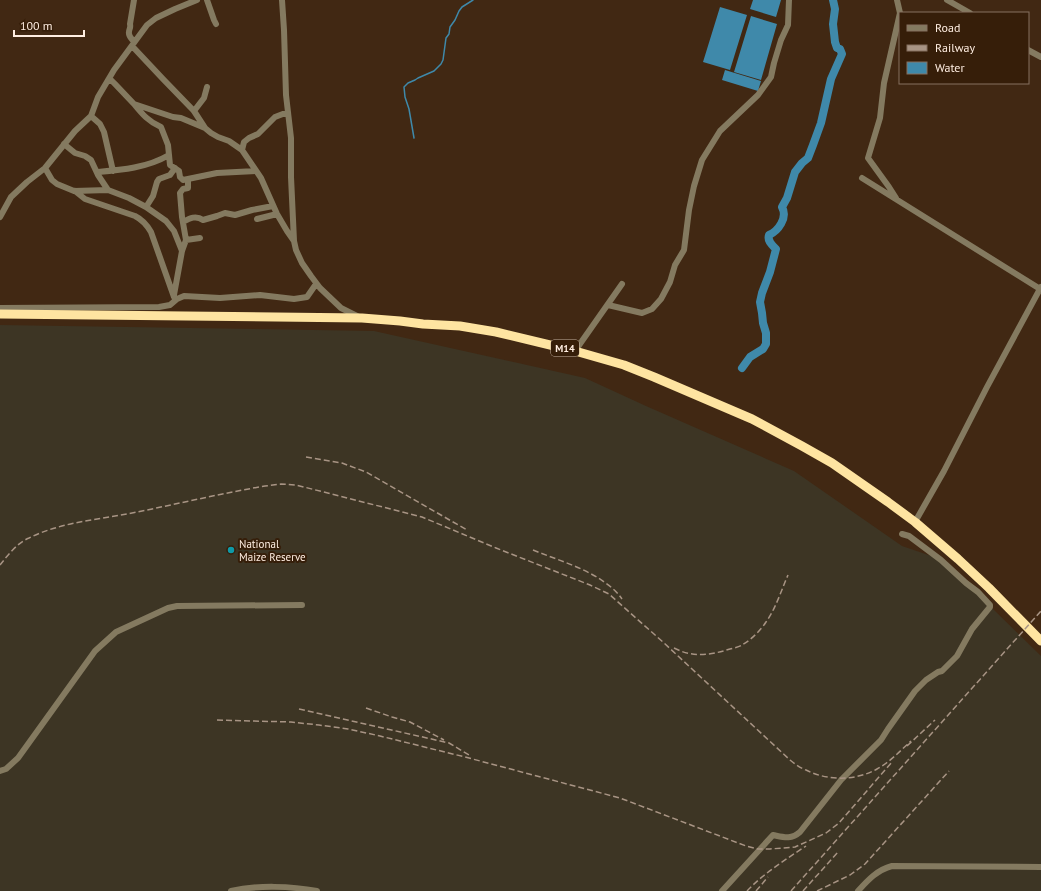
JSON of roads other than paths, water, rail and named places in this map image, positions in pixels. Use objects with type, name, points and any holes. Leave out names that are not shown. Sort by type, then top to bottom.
[{"type":"highway","name":"M14","points":[[0,314],[362,318],[400,321],[460,326],[496,332],[624,365],[752,419],[832,463],[915,522],[989,588],[1041,641]]},
{"type":"street","points":[[134,0],[130,24],[131,28],[129,31],[129,36],[133,44],[163,79],[194,111],[205,128]]},
{"type":"street","points":[[0,217],[11,197],[45,168],[75,131],[91,116],[98,97],[108,80],[146,25],[175,8],[197,0]]},
{"type":"street","points":[[207,0],[216,24]]},
{"type":"street","points":[[282,0],[294,241],[296,250],[302,263],[316,284],[341,308],[362,318]]},
{"type":"street","points":[[608,305],[642,313],[652,310],[661,299],[670,282],[675,265],[684,250],[692,198],[702,160],[720,131],[758,95],[771,77],[781,40],[788,25],[789,0]]},
{"type":"street","points":[[897,0],[900,12]]},
{"type":"street","points":[[947,0],[968,12]]},
{"type":"street","points":[[897,199],[868,158],[880,118],[884,83],[899,17]]},
{"type":"street","points":[[1029,51],[1041,57]]},
{"type":"street","points":[[108,80],[112,81],[145,117],[160,127],[168,145],[170,165],[179,171],[180,177],[183,180],[217,174],[256,171]]},
{"type":"street","points":[[194,111],[204,98],[207,87]]},
{"type":"street","points":[[134,104],[173,117],[181,118],[205,128],[211,133],[229,141],[242,150],[261,178],[277,214],[294,241]]},
{"type":"street","points":[[242,150],[244,142],[258,134],[275,117],[288,112]]},
{"type":"street","points":[[91,116],[100,124],[104,132],[113,171]]},
{"type":"street","points":[[64,144],[75,153],[85,156],[91,160],[98,175],[108,190]]},
{"type":"street","points":[[97,172],[136,168],[169,155]]},
{"type":"street","points":[[45,168],[52,180],[57,184],[74,191],[85,199],[142,219],[151,232],[174,297]]},
{"type":"street","points":[[146,207],[153,196],[159,179],[170,174],[175,168]]},
{"type":"street","points":[[862,178],[1040,288],[944,471],[915,522]]},
{"type":"street","points":[[162,316],[174,297],[182,251],[186,240],[180,193],[183,189],[188,188],[188,180]]},
{"type":"street","points":[[74,191],[108,190],[129,198],[146,207],[166,221],[174,231],[182,251]]},
{"type":"street","points":[[183,222],[195,217],[199,217],[203,220],[225,213],[236,215],[273,206]]},
{"type":"street","points":[[257,220],[277,214]]},
{"type":"street","points":[[186,240],[200,238]]},
{"type":"street","points":[[0,308],[159,308],[170,305],[177,299],[184,296],[220,298],[260,295],[294,299],[307,297],[316,284]]},
{"type":"street","points":[[574,351],[622,284]]},
{"type":"street","points":[[722,891],[773,835],[790,838],[796,836],[800,832],[841,780],[881,740],[915,691],[926,680],[942,671],[957,656],[972,629],[990,607],[990,605],[978,592],[941,560],[909,536],[902,534]]},
{"type":"street","points":[[0,771],[6,769],[18,758],[95,651],[116,632],[168,608],[177,606],[302,605]]},
{"type":"street","points":[[858,891],[882,869],[892,866],[1041,867]]},
{"type":"street","points":[[231,891],[265,887],[295,888],[317,891]]},
{"type":"water","points":[[753,0],[781,0],[776,17],[750,9]]},
{"type":"water","points":[[720,7],[747,15],[730,70],[703,62]]},
{"type":"water","points":[[751,16],[777,24],[761,80],[734,72]]},
{"type":"water","points":[[725,70],[761,81],[758,91],[722,80]]},
{"type":"waterway","points":[[414,138],[404,87],[408,83],[434,71],[441,64],[443,60],[446,38],[449,34],[450,27],[462,7],[473,0]]},
{"type":"waterway","points":[[742,368],[750,357],[763,349],[766,344],[766,333],[760,302],[776,249],[769,241],[769,235],[779,227],[783,220],[784,211],[782,207],[787,198],[795,172],[808,158],[821,123],[831,79],[842,54],[840,49],[837,48],[835,42],[833,24],[835,9],[833,0]]},
{"type":"railway","points":[[306,457],[342,463],[366,472],[467,530]]},
{"type":"railway","points":[[0,565],[13,550],[25,540],[64,525],[127,514],[230,492],[281,484],[296,485],[422,517],[609,594],[790,760],[814,774],[832,778],[842,778],[860,776],[869,773],[886,763],[911,741]]},
{"type":"railway","points":[[533,550],[574,566],[594,576],[613,589],[622,599]]},
{"type":"railway","points":[[674,648],[688,653],[709,654],[741,646],[752,638],[770,617],[788,575]]},
{"type":"railway","points":[[791,891],[1041,611]]},
{"type":"railway","points":[[366,708],[410,722],[444,740]]},
{"type":"railway","points":[[299,709],[449,743],[469,755]]},
{"type":"railway","points":[[217,720],[291,722],[348,729],[380,736],[620,798],[746,846],[758,849],[795,847],[826,833],[839,823],[892,762]]},
{"type":"railway","points":[[907,746],[935,720]]},
{"type":"railway","points":[[817,891],[850,875],[865,864],[949,771]]},
{"type":"railway","points":[[747,891],[768,873],[806,846]]},
{"type":"railway","points":[[803,891],[839,851]]},
{"type":"railway","points":[[756,891],[768,877]]},
{"type":"place","name":"National Maize Reserve","points":[[231,550]]}]
